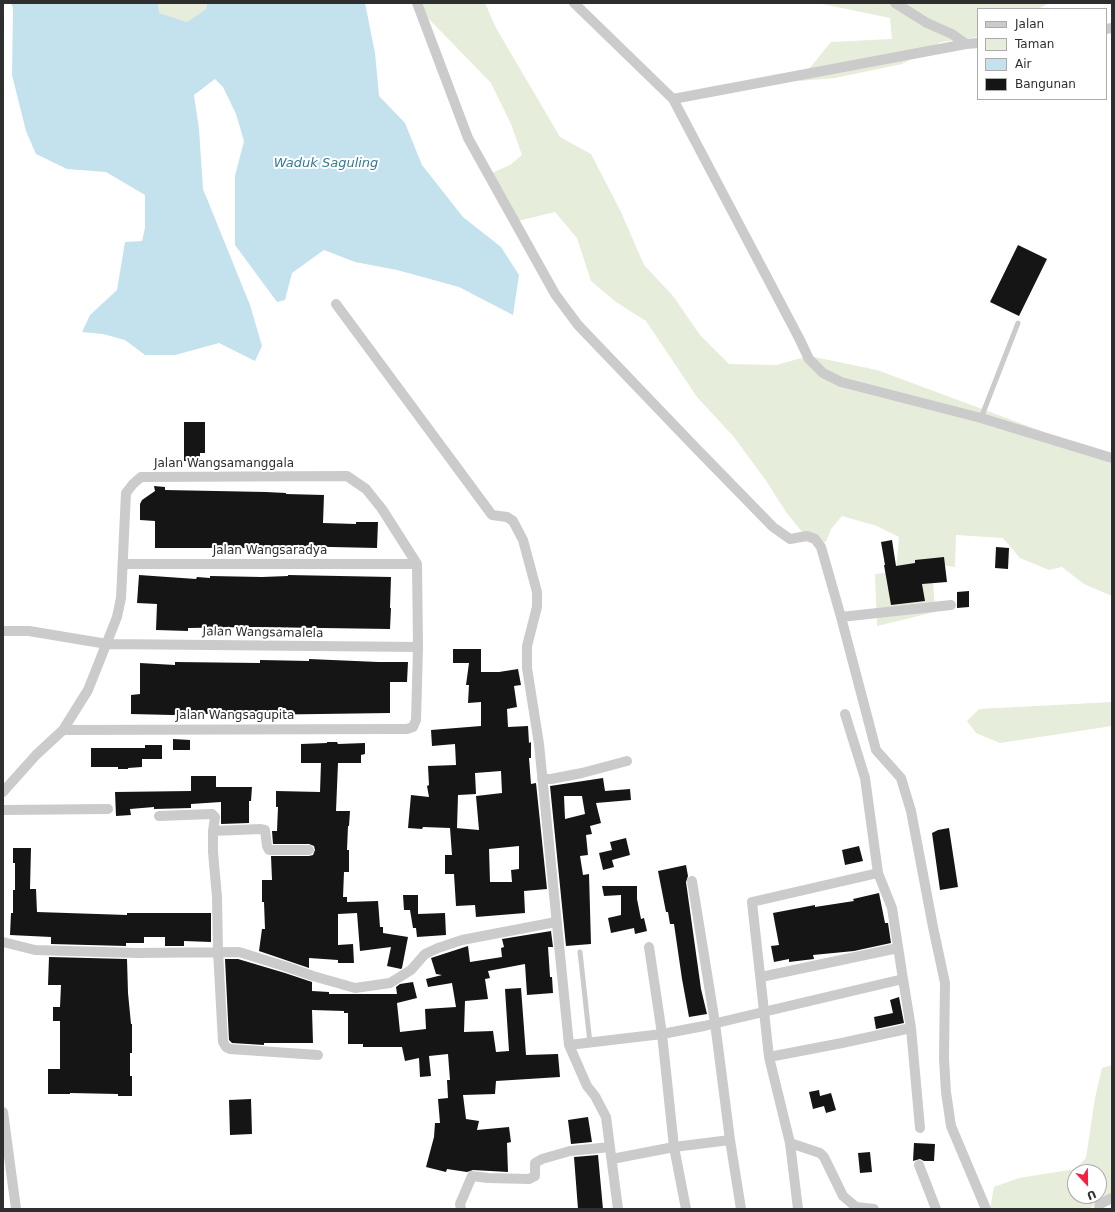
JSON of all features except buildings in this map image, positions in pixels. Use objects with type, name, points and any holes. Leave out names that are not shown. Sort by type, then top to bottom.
[{"type":"street","points":[[417,3],[468,138],[555,294],[578,325],[774,527],[790,539],[807,536],[815,539],[821,547],[876,750],[901,778],[911,811],[945,983],[944,1059],[946,1092],[951,1126],[986,1209]]},
{"type":"street","points":[[574,3],[673,99],[809,359],[823,373],[841,382],[981,418],[1112,458]]},
{"type":"street","points":[[895,3],[927,23],[952,34],[966,44]]},
{"type":"street","points":[[673,99],[977,43]]},
{"type":"street","points":[[336,304],[492,515],[507,517],[513,521],[523,540],[537,592],[537,607],[527,646],[527,668],[539,744],[569,1045],[587,1086],[595,1096],[606,1117],[618,1209]]},
{"type":"street","name":"Jalan Wangsamanggala","points":[[3,792],[36,755],[63,730],[88,690],[107,644],[120,604],[124,564],[126,493],[141,477],[347,476],[366,489],[382,509],[417,564]]},
{"type":"street","name":"Jalan Wangsaradya","points":[[124,564],[417,564]]},
{"type":"street","points":[[417,564],[418,647]]},
{"type":"street","points":[[841,617],[951,605]]},
{"type":"street","name":"Jalan Wangsamalela","points":[[3,631],[29,631],[107,644],[418,647]]},
{"type":"street","name":"Jalan Wangsagupita","points":[[63,730],[407,729],[413,727],[416,720],[418,647]]},
{"type":"street","points":[[845,714],[865,778],[878,873],[892,908],[911,1028],[920,1128]]},
{"type":"street","points":[[542,779],[551,779],[582,773],[628,761]]},
{"type":"street","points":[[3,810],[108,809]]},
{"type":"street","points":[[159,816],[212,814],[215,817],[212,852],[217,897],[218,951],[223,1042],[226,1047],[230,1049],[318,1055]]},
{"type":"street","points":[[213,831],[261,828],[265,830],[269,850],[309,850]]},
{"type":"street","points":[[798,1209],[790,1143],[769,1057],[752,902],[878,873]]},
{"type":"street","points":[[692,881],[716,1023],[730,1140],[741,1209]]},
{"type":"street","points":[[3,942],[35,950],[145,953],[218,951],[239,952],[354,988],[390,983],[411,970],[426,954],[462,940],[556,922]]},
{"type":"street","points":[[649,947],[662,1034],[674,1147],[686,1209]]},
{"type":"street","points":[[761,978],[898,948]]},
{"type":"street","points":[[569,1045],[590,1044],[662,1034],[765,1012],[903,979]]},
{"type":"street","points":[[769,1057],[911,1028]]},
{"type":"street","points":[[3,1112],[6,1163],[16,1209]]},
{"type":"street","points":[[612,1159],[674,1147],[730,1140]]},
{"type":"street","points":[[790,1143],[820,1153],[824,1157],[843,1196],[856,1207],[874,1209]]},
{"type":"street","points":[[461,1209],[460,1204],[472,1176],[529,1179],[535,1176],[535,1163],[542,1159],[570,1151],[610,1147]]},
{"type":"street","points":[[919,1165],[936,1209]]},
{"type":"street","points":[[1099,1209],[1100,1204],[1112,1198]]},
{"type":"lane","points":[[981,418],[1018,323]]},
{"type":"lane","points":[[580,952],[590,1044]]},
{"type":"green space","points":[[158,3],[207,3],[206,9],[187,22],[158,13]]},
{"type":"green space","points":[[422,3],[485,3],[496,28],[560,137],[591,154],[620,210],[644,265],[673,296],[700,335],[729,364],[776,365],[809,356],[877,370],[1079,445],[1112,460],[1112,596],[1084,584],[1062,567],[1049,570],[1020,558],[1003,538],[956,535],[955,567],[932,564],[935,612],[877,626],[875,574],[896,572],[899,537],[877,526],[842,516],[831,529],[826,542],[807,538],[786,512],[767,482],[734,437],[697,397],[646,321],[616,302],[591,281],[577,238],[555,212],[518,221],[492,173],[510,165],[522,155],[511,124],[491,83],[427,17]]},
{"type":"green space","points":[[818,3],[1049,3],[1040,8],[977,8],[977,37],[941,42],[902,64],[835,78],[799,81],[831,42],[892,39],[890,18]]},
{"type":"green space","points":[[1112,702],[1112,726],[1000,743],[976,733],[967,721],[979,709]]},
{"type":"green space","points":[[1112,1065],[1112,1195],[1107,1198],[1107,1164],[1080,1164],[1086,1158],[1095,1098],[1102,1068]]},
{"type":"green space","points":[[1067,1170],[1067,1204],[1097,1204],[1089,1209],[990,1209],[994,1187],[1019,1178]]},
{"type":"water","name":"Waduk Saguling","points":[[11,3],[158,3],[159,13],[187,22],[206,9],[207,3],[365,3],[375,53],[379,96],[405,123],[422,165],[463,217],[501,247],[519,275],[513,315],[459,287],[397,270],[355,262],[324,250],[292,273],[285,300],[277,302],[235,245],[235,176],[244,141],[236,114],[223,87],[215,79],[194,95],[199,129],[203,189],[250,305],[262,346],[255,361],[219,343],[175,355],[145,355],[125,340],[103,334],[82,332],[90,315],[117,290],[125,242],[142,241],[145,228],[145,195],[106,172],[67,169],[36,154],[26,131],[12,75],[13,8]]}]
